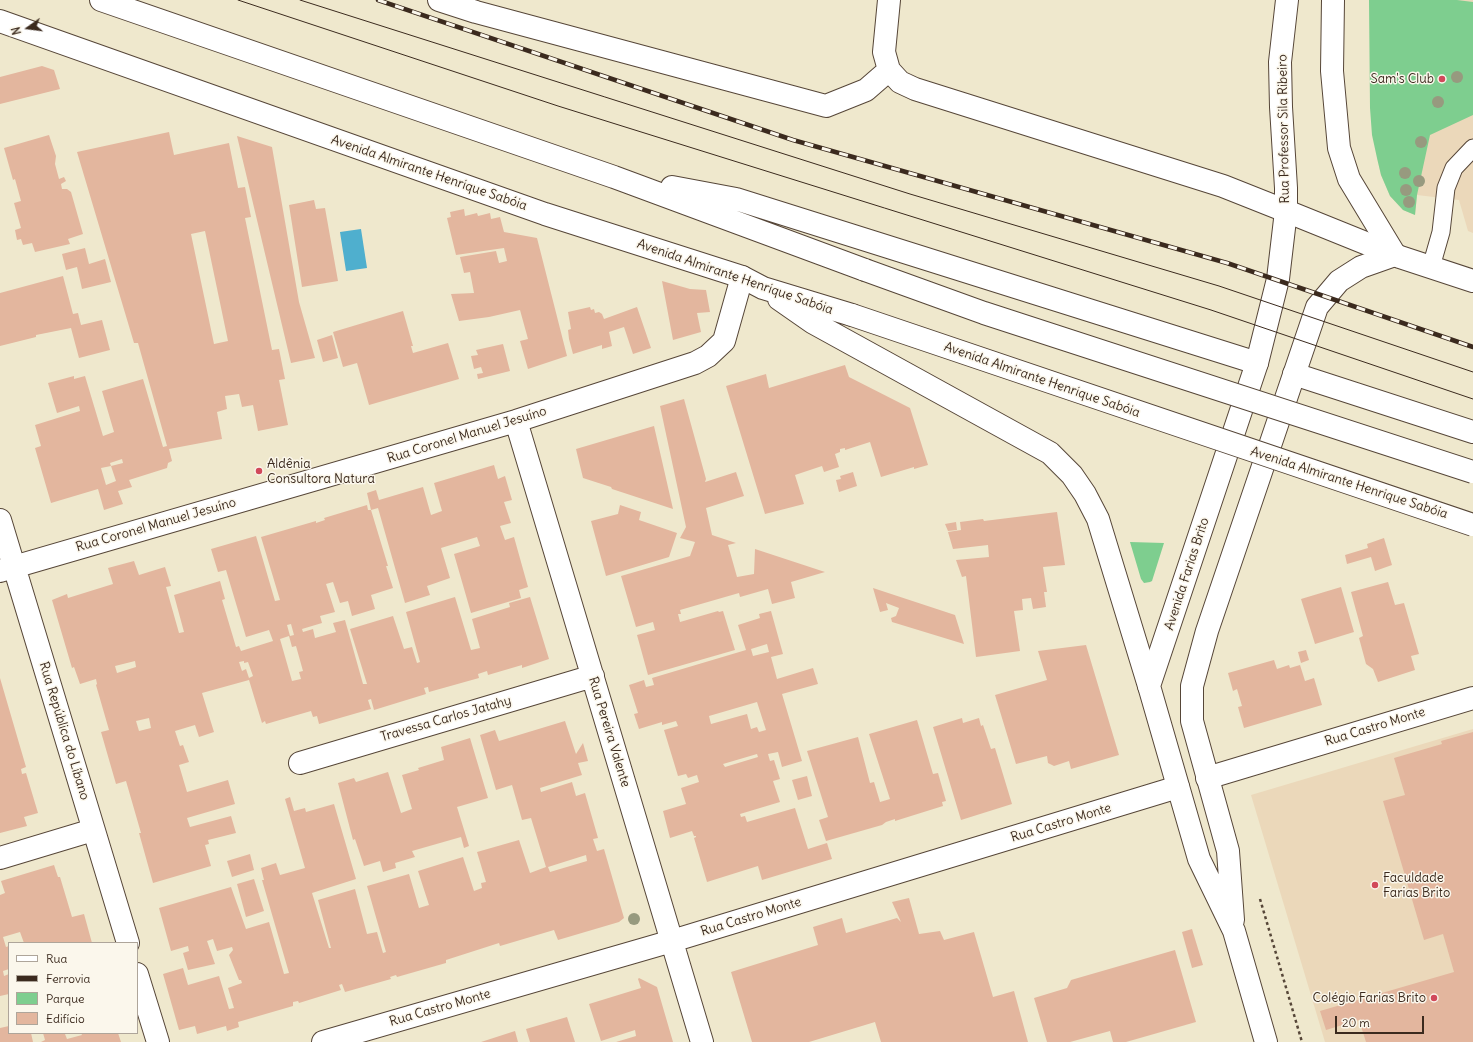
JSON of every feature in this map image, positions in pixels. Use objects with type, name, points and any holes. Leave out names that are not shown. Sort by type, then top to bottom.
[{"type":"main road","points":[[101,0],[614,177],[984,313],[1473,472]]},
{"type":"main road","points":[[439,0],[476,12],[826,106],[866,90],[889,70]]},
{"type":"main road","points":[[889,0],[884,52],[889,70],[900,82],[915,89],[1223,186],[1395,255],[1473,281]]},
{"type":"main road","name":"Rua Professor Sila Ribeiro","points":[[1286,211],[1280,62],[1287,0]]},
{"type":"main road","points":[[1333,0],[1332,71],[1339,148],[1348,179],[1395,255]]},
{"type":"main road","name":"Avenida Almirante Henrique Sabóia","points":[[0,22],[545,214],[742,277],[763,288],[852,315],[1473,525]]},
{"type":"main road","points":[[614,177],[736,199],[1257,363]]},
{"type":"main road","name":"Avenida Farias Brito","points":[[1150,686],[1257,363],[1278,279],[1286,211]]},
{"type":"main road","points":[[1234,931],[1228,851],[1192,722],[1192,686],[1207,631],[1317,307],[1339,281],[1361,267],[1395,255]]},
{"type":"main road","name":"Rua Coronel Manuel Jesuíno","points":[[7,568],[516,421],[696,363],[708,356],[724,341],[742,277]]},
{"type":"main road","points":[[763,288],[812,322],[1050,453],[1072,475],[1085,494],[1098,520],[1150,686],[1199,859],[1234,931],[1266,1042]]},
{"type":"main road","points":[[1294,374],[1473,432]]},
{"type":"main road","name":"Rua Pereira Valente","points":[[516,421],[702,1042]]},
{"type":"main road","name":"Rua República do Líbano","points":[[0,520],[7,568],[94,830],[128,942]]},
{"type":"main road","name":"Travessa Carlos Jatahy","points":[[300,763],[593,676]]},
{"type":"main road","name":"Rua Castro Monte","points":[[1207,778],[1473,698]]},
{"type":"main road","name":"Rua Castro Monte","points":[[323,1042],[672,941],[1178,787]]},
{"type":"main road","points":[[0,858],[94,830]]},
{"type":"main road","points":[[138,977],[158,1042]]},
{"type":"lane","points":[[1431,267],[1441,232],[1446,188],[1454,168],[1473,148]]},
{"type":"path","points":[[1258,891],[1302,1042]]},
{"type":"shaded area","name":"Sam's Club","points":[[1416,0],[1473,0],[1473,233],[1468,231],[1459,200],[1417,195],[1415,215],[1403,210],[1390,196],[1381,175],[1377,158],[1399,157]]},
{"type":"shaded area","name":"Faculdade Farias Brito","points":[[1473,729],[1473,1042],[1325,1042],[1251,795]]},
{"type":"green space","name":"Sam's Club","points":[[1369,0],[1457,0],[1473,2],[1473,115],[1430,135],[1417,195],[1415,215],[1403,210],[1390,196],[1381,175],[1372,135],[1370,108]]},
{"type":"green space","points":[[1130,542],[1164,543],[1152,581],[1144,583],[1141,579]]},
{"type":"water","points":[[361,229],[367,268],[346,271],[340,232]]},
{"type":"building","points":[[42,66],[54,70],[60,89],[0,104],[0,77]]},
{"type":"building","points":[[169,132],[174,155],[229,143],[238,188],[245,187],[251,217],[245,218],[272,350],[279,349],[285,379],[279,380],[288,425],[258,431],[253,405],[242,407],[239,394],[225,396],[227,409],[217,412],[222,439],[169,449],[172,461],[168,463],[167,468],[129,480],[132,487],[118,491],[123,504],[104,510],[98,489],[51,503],[35,448],[41,446],[35,425],[80,411],[79,406],[57,413],[48,383],[74,376],[74,379],[85,376],[103,436],[114,432],[102,391],[143,379],[163,447],[167,446],[138,343],[134,343],[77,152]],"holes":[[[205,231],[228,341],[214,344],[191,234]],[[122,459],[123,463],[111,466],[110,463]],[[111,466],[116,481],[106,485],[101,468]]]},
{"type":"building","points":[[49,135],[56,156],[55,164],[59,179],[64,177],[66,181],[61,184],[62,189],[67,189],[71,192],[83,234],[68,239],[70,244],[35,252],[32,243],[23,245],[21,239],[17,240],[15,230],[21,228],[14,203],[21,201],[15,179],[13,180],[4,148]]},
{"type":"building","points":[[237,136],[272,147],[299,302],[315,358],[291,363]]},
{"type":"building","points":[[314,200],[316,209],[325,208],[338,281],[302,287],[289,205]]},
{"type":"building","points":[[464,209],[465,216],[477,213],[478,216],[490,213],[491,219],[500,217],[504,232],[537,238],[567,356],[528,369],[520,341],[528,339],[520,310],[489,317],[459,321],[451,294],[474,293],[470,272],[464,273],[460,257],[496,251],[499,263],[507,261],[504,248],[456,255],[447,218],[451,217],[450,212]]},
{"type":"building","points":[[85,248],[89,264],[105,259],[111,282],[82,289],[77,267],[66,270],[62,254]]},
{"type":"building","points":[[63,276],[73,314],[78,313],[81,325],[102,320],[110,350],[79,358],[71,328],[36,335],[36,337],[0,346],[0,293]]},
{"type":"building","points":[[662,281],[690,289],[706,290],[710,312],[697,313],[701,332],[673,340]]},
{"type":"building","points":[[590,307],[591,310],[594,309],[595,313],[599,312],[602,314],[604,319],[637,307],[651,348],[633,354],[624,327],[609,332],[612,346],[602,349],[602,345],[573,354],[569,339],[568,330],[571,329],[568,312]]},
{"type":"building","points":[[403,311],[413,346],[411,346],[413,353],[448,343],[459,379],[369,405],[357,363],[343,367],[333,332]]},
{"type":"building","points":[[332,335],[338,358],[323,362],[317,340]]},
{"type":"building","points":[[503,344],[510,371],[478,379],[477,374],[483,373],[481,367],[474,369],[471,356],[478,355],[476,350]]},
{"type":"building","points":[[845,365],[849,377],[910,408],[928,465],[914,469],[914,467],[881,477],[870,442],[845,450],[845,448],[840,449],[840,452],[835,454],[839,467],[824,472],[822,466],[795,475],[804,504],[765,514],[726,386],[766,374],[769,388]]},
{"type":"building","points":[[684,399],[706,479],[705,482],[736,472],[744,496],[706,508],[712,535],[736,543],[728,545],[737,577],[754,574],[755,549],[825,572],[791,582],[795,598],[772,604],[768,589],[740,597],[739,593],[680,610],[681,614],[678,614],[680,622],[718,611],[723,611],[735,650],[648,675],[637,635],[655,630],[653,622],[636,627],[621,576],[690,556],[695,542],[680,538],[686,527],[660,406]]},
{"type":"building","points":[[654,426],[673,509],[583,478],[576,449]]},
{"type":"building","points":[[494,465],[498,479],[505,476],[512,500],[504,502],[511,523],[500,526],[505,540],[514,537],[528,587],[519,590],[521,598],[471,613],[454,554],[480,546],[477,537],[441,548],[450,578],[427,586],[430,595],[405,603],[378,508],[371,510],[367,493],[376,490],[379,500],[423,487],[431,515],[442,511],[434,483]]},
{"type":"building","points":[[853,472],[857,486],[839,492],[836,480],[841,479],[840,476]]},
{"type":"building","points":[[367,505],[368,510],[371,510],[388,566],[386,566],[393,588],[371,595],[375,609],[352,616],[348,601],[340,603],[333,582],[326,584],[335,612],[320,616],[322,623],[302,629],[303,632],[313,629],[315,638],[336,632],[333,623],[345,620],[363,684],[367,684],[350,629],[393,616],[404,649],[412,647],[417,663],[420,662],[406,612],[455,597],[471,650],[480,648],[472,619],[510,607],[509,603],[530,597],[549,659],[522,668],[522,665],[488,675],[487,671],[478,674],[479,678],[429,692],[428,687],[424,688],[426,694],[374,710],[371,699],[368,700],[371,709],[319,724],[317,716],[313,717],[311,711],[266,724],[265,721],[262,723],[249,680],[202,693],[214,732],[199,737],[195,725],[175,731],[180,746],[183,745],[189,762],[179,765],[187,792],[228,780],[235,804],[187,818],[190,827],[231,816],[236,833],[208,840],[209,844],[205,845],[211,866],[153,883],[126,781],[116,784],[101,732],[109,730],[96,685],[96,679],[80,684],[74,667],[72,668],[52,600],[67,594],[68,598],[113,584],[108,568],[134,561],[139,575],[165,567],[171,586],[166,587],[179,633],[184,632],[174,595],[220,581],[225,599],[222,600],[236,647],[239,646],[241,651],[273,641],[269,630],[246,637],[226,570],[218,572],[211,549],[256,536],[275,601],[280,600],[261,537],[316,521],[316,523],[325,520],[324,518]],"holes":[[[291,624],[294,635],[290,636],[287,625]],[[289,636],[292,647],[296,646],[303,671],[299,672],[301,679],[292,681],[280,639]],[[135,661],[136,667],[117,673],[115,666]],[[239,662],[248,662],[253,676],[249,678],[246,669],[242,671]],[[149,718],[151,728],[139,731],[136,721]]]},
{"type":"building","points":[[620,505],[641,512],[639,520],[677,533],[669,557],[606,576],[591,521],[618,514]]},
{"type":"building","points":[[1057,512],[1065,565],[1043,567],[1047,592],[1044,592],[1046,607],[1033,609],[1031,598],[1022,599],[1023,610],[1014,611],[1020,651],[976,657],[966,576],[962,577],[956,560],[989,557],[988,545],[953,549],[948,532],[961,530],[960,522],[983,519],[984,521]]},
{"type":"building","points":[[956,522],[957,530],[948,531],[945,524]]},
{"type":"building","points":[[1384,538],[1392,565],[1375,571],[1371,557],[1347,564],[1345,555],[1368,548],[1367,544]]},
{"type":"building","points":[[1388,582],[1395,605],[1404,603],[1419,654],[1411,656],[1415,670],[1378,682],[1373,669],[1366,664],[1359,638],[1363,636],[1351,592]]},
{"type":"building","points":[[1341,587],[1354,632],[1315,644],[1301,599]]},
{"type":"building","points":[[873,588],[955,615],[964,644],[892,622],[891,618],[896,616],[899,608],[886,603],[888,610],[880,612]]},
{"type":"building","points":[[771,611],[783,654],[771,657],[777,679],[813,668],[818,684],[782,694],[802,761],[782,767],[778,752],[768,754],[770,761],[774,760],[780,779],[773,781],[780,802],[740,814],[741,817],[745,816],[747,822],[795,808],[808,849],[827,843],[832,859],[762,880],[758,866],[707,882],[694,838],[696,836],[694,836],[692,831],[670,838],[663,811],[686,804],[681,788],[699,782],[697,775],[688,778],[686,774],[678,776],[664,730],[678,726],[676,721],[662,725],[662,722],[639,729],[634,714],[638,713],[629,685],[644,680],[646,687],[654,685],[652,678],[746,650],[738,625],[760,618],[759,614]],"holes":[[[767,644],[769,652],[753,656],[751,649]],[[757,702],[766,730],[759,732],[757,727],[751,729],[747,714],[711,724],[709,716]],[[757,754],[758,757],[725,767],[723,764]]]},
{"type":"building","points":[[1086,645],[1119,755],[1071,769],[1069,761],[1054,766],[1048,763],[1047,756],[1016,764],[995,695],[1047,680],[1038,651]]},
{"type":"building","points":[[1306,650],[1309,660],[1301,663],[1298,652]]},
{"type":"building","points":[[1274,660],[1277,669],[1289,665],[1290,668],[1300,665],[1305,681],[1314,678],[1322,705],[1244,728],[1238,707],[1242,706],[1237,689],[1233,691],[1228,673]]},
{"type":"building","points":[[0,678],[26,767],[21,769],[22,774],[26,773],[38,813],[24,817],[27,826],[0,833]]},
{"type":"building","points":[[962,718],[963,723],[979,718],[981,726],[983,725],[991,749],[995,748],[1012,804],[961,820],[933,727]]},
{"type":"building","points":[[917,720],[933,774],[938,773],[946,801],[942,802],[943,806],[895,821],[895,819],[882,825],[826,841],[819,820],[828,817],[807,751],[858,737],[870,783],[874,782],[880,802],[890,799],[869,734]]},
{"type":"building","points":[[565,721],[576,754],[583,743],[588,761],[578,763],[582,775],[540,788],[541,792],[572,782],[576,796],[585,793],[598,838],[593,839],[597,851],[604,849],[624,918],[619,922],[558,940],[554,930],[500,946],[499,943],[446,960],[446,963],[397,977],[396,975],[390,977],[391,979],[345,992],[342,984],[339,985],[341,990],[299,1003],[298,1001],[293,1002],[293,1006],[238,1022],[239,1027],[227,1031],[226,1026],[197,1034],[195,1026],[179,1030],[163,974],[183,968],[188,985],[219,976],[229,1009],[234,1008],[228,988],[242,983],[241,980],[239,980],[229,955],[233,950],[232,947],[217,951],[213,939],[207,941],[215,964],[188,970],[183,953],[189,951],[188,946],[171,951],[159,908],[231,887],[246,929],[269,922],[284,974],[289,973],[262,880],[264,880],[261,868],[276,863],[280,875],[305,868],[285,799],[290,797],[294,811],[305,808],[306,812],[334,804],[356,879],[312,893],[329,948],[331,948],[318,900],[355,889],[367,934],[377,932],[383,953],[386,952],[367,886],[409,874],[419,908],[429,905],[418,871],[463,857],[474,891],[482,888],[481,883],[486,882],[477,852],[519,840],[530,873],[546,867],[531,818],[522,820],[512,785],[496,790],[480,735],[495,730],[499,741]],"holes":[[[586,855],[587,861],[550,872],[548,867]]]},
{"type":"building","points":[[1473,732],[1473,1042],[1366,1042],[1359,1020],[1326,1030],[1320,1011],[1454,972],[1443,934],[1424,940],[1383,801],[1405,795],[1394,758],[1442,744],[1441,741]]},
{"type":"building","points":[[470,738],[488,798],[457,807],[469,846],[464,848],[461,837],[412,851],[415,857],[395,863],[396,868],[383,872],[380,861],[364,866],[355,839],[353,840],[338,783],[354,778],[356,782],[388,772],[401,813],[412,809],[402,775],[419,770],[418,768],[444,760],[441,747]]},
{"type":"building","points":[[807,776],[812,796],[798,800],[792,780]]},
{"type":"building","points":[[250,854],[254,870],[232,877],[227,861]]},
{"type":"building","points":[[54,865],[58,877],[60,877],[72,917],[84,914],[92,942],[24,942],[20,932],[3,937],[6,947],[8,946],[8,969],[3,971],[4,976],[8,974],[8,994],[0,996],[0,895],[5,893],[1,881]]},
{"type":"building","points":[[254,879],[264,911],[246,917],[237,884]]},
{"type":"building","points":[[909,898],[919,934],[940,931],[944,940],[974,932],[993,997],[1014,991],[1028,1042],[881,1042],[875,1022],[809,1042],[752,1042],[731,972],[818,945],[813,927],[842,918],[846,933],[897,918],[901,922],[892,902]]},
{"type":"building","points":[[1192,929],[1203,965],[1192,968],[1182,932]]},
{"type":"building","points":[[1175,950],[1196,1022],[1126,1042],[1113,1042],[1110,1031],[1070,1042],[1047,1042],[1034,998],[1067,988],[1071,980]]},
{"type":"building","points":[[639,978],[657,987],[673,1042],[616,1042],[636,1036],[635,1030],[601,1041],[589,1004],[641,988]]},
{"type":"building","points":[[567,1017],[575,1042],[530,1042],[526,1029]]},
{"type":"building","points":[[8,1026],[8,1034],[31,1034],[33,1042],[0,1042],[0,1028]]},
{"type":"building","points":[[515,1031],[518,1042],[481,1042]]},
{"type":"building","points":[[43,1034],[65,1034],[67,1039],[82,1034],[118,1034],[121,1042],[41,1042],[45,1040]]},
{"type":"tram line","points":[[238,0],[558,106],[1211,310],[1473,399]]},
{"type":"tram line","points":[[300,0],[910,194],[1219,286],[1473,372]]},
{"type":"railway","points":[[378,0],[793,140],[1227,263],[1473,347]]},
{"type":"place","name":"Sam's Club","points":[[1442,79]]},
{"type":"place","name":"Aldênia Consultora Natura","points":[[259,471]]},
{"type":"place","name":"Faculdade Farias Brito","points":[[1375,885]]},
{"type":"place","name":"Colégio Farias Brito","points":[[1434,998]]}]
